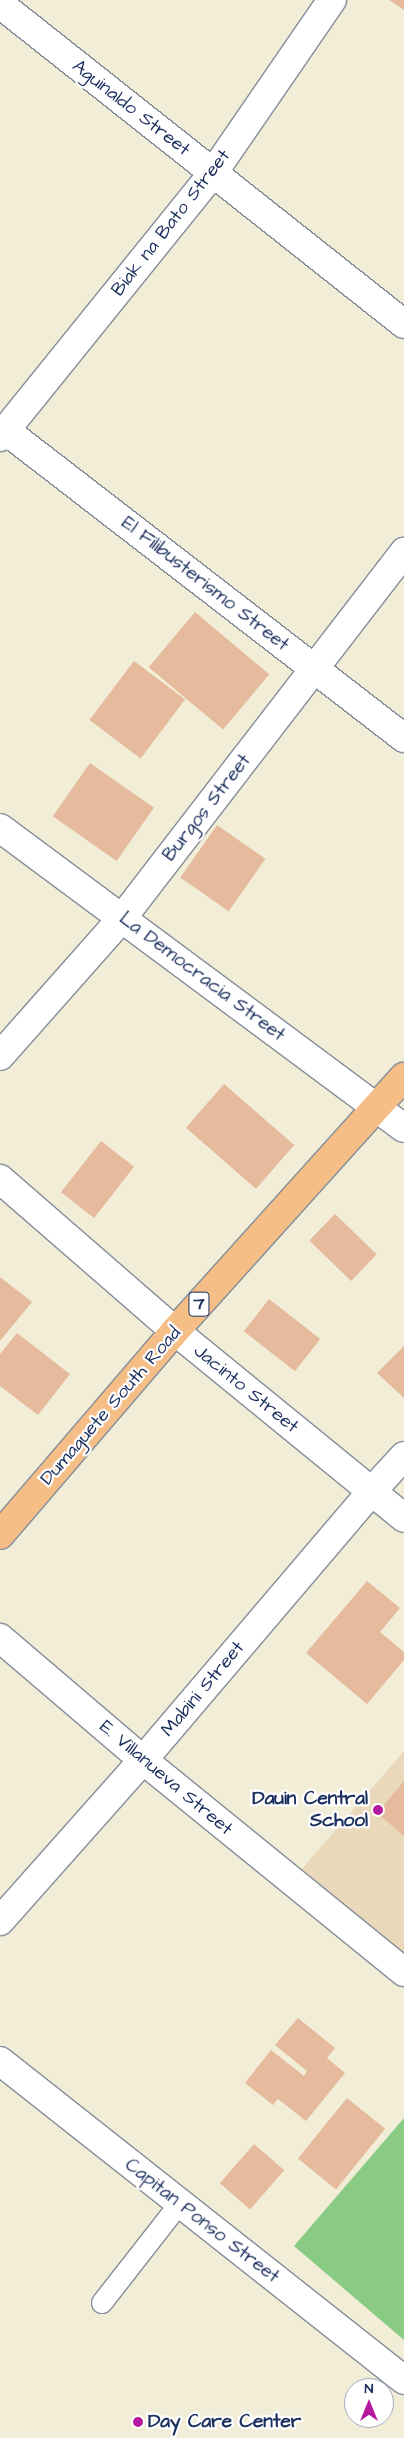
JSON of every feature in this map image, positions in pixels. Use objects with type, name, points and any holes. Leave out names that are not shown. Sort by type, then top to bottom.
[{"type":"highway","name":"Dumaguete South Road","points":[[0,1535],[175,1331],[404,1077]]},
{"type":"street","name":"Biak na Bato Street","points":[[3,433],[213,173],[332,0]]},
{"type":"street","name":"Aguinaldo Street","points":[[0,4],[404,324]]},
{"type":"street","name":"El Filibusterismo Street","points":[[3,433],[404,738]]},
{"type":"street","name":"Burgos Street","points":[[0,1056],[123,917],[404,552]]},
{"type":"street","name":"La Democracia Street","points":[[0,828],[123,917],[376,1109],[404,1128]]},
{"type":"street","name":"Jacinto Street","points":[[0,1179],[175,1331],[404,1518]]},
{"type":"street","name":"Mabini Street","points":[[0,1921],[143,1760],[371,1492],[404,1456]]},
{"type":"street","name":"E. Villanueva Street","points":[[0,1638],[143,1760],[404,1972]]},
{"type":"street","name":"Capitan Ponso Street","points":[[0,2061],[404,2380]]},
{"type":"lane","points":[[102,2303],[180,2203]]},
{"type":"shaded area","name":"Dauin Central School","points":[[404,1751],[404,1955],[301,1870]]},
{"type":"green space","points":[[404,2118],[404,2340],[294,2246]]},
{"type":"building","points":[[389,0],[404,0],[404,10]]},
{"type":"building","points":[[195,612],[269,674],[223,730],[149,667]]},
{"type":"building","points":[[134,661],[185,700],[141,759],[89,720]]},
{"type":"building","points":[[90,763],[154,808],[117,861],[53,816]]},
{"type":"building","points":[[217,825],[265,859],[229,911],[180,877]]},
{"type":"building","points":[[224,1084],[294,1145],[256,1189],[186,1128]]},
{"type":"building","points":[[101,1141],[134,1167],[94,1218],[61,1192]]},
{"type":"building","points":[[335,1214],[377,1254],[351,1281],[309,1241]]},
{"type":"building","points":[[0,1277],[32,1302],[0,1341]]},
{"type":"building","points":[[269,1299],[320,1339],[295,1371],[244,1331]]},
{"type":"building","points":[[17,1333],[70,1374],[38,1415],[0,1386],[0,1354]]},
{"type":"building","points":[[404,1346],[404,1398],[377,1373]]},
{"type":"building","points":[[367,1581],[400,1608],[380,1632],[404,1652],[404,1660],[367,1704],[306,1653]]},
{"type":"building","points":[[404,1781],[404,1836],[377,1813]]},
{"type":"building","points":[[298,2018],[335,2048],[327,2058],[345,2073],[306,2121],[278,2099],[273,2105],[245,2083],[271,2050],[304,2076],[307,2071],[275,2045]]},
{"type":"building","points":[[347,2098],[385,2129],[336,2189],[298,2159]]},
{"type":"building","points":[[254,2144],[284,2170],[250,2209],[220,2183]]},
{"type":"place","name":"Dauin Central School","points":[[378,1810]]},
{"type":"place","name":"Day Care Center","points":[[138,2422]]}]
